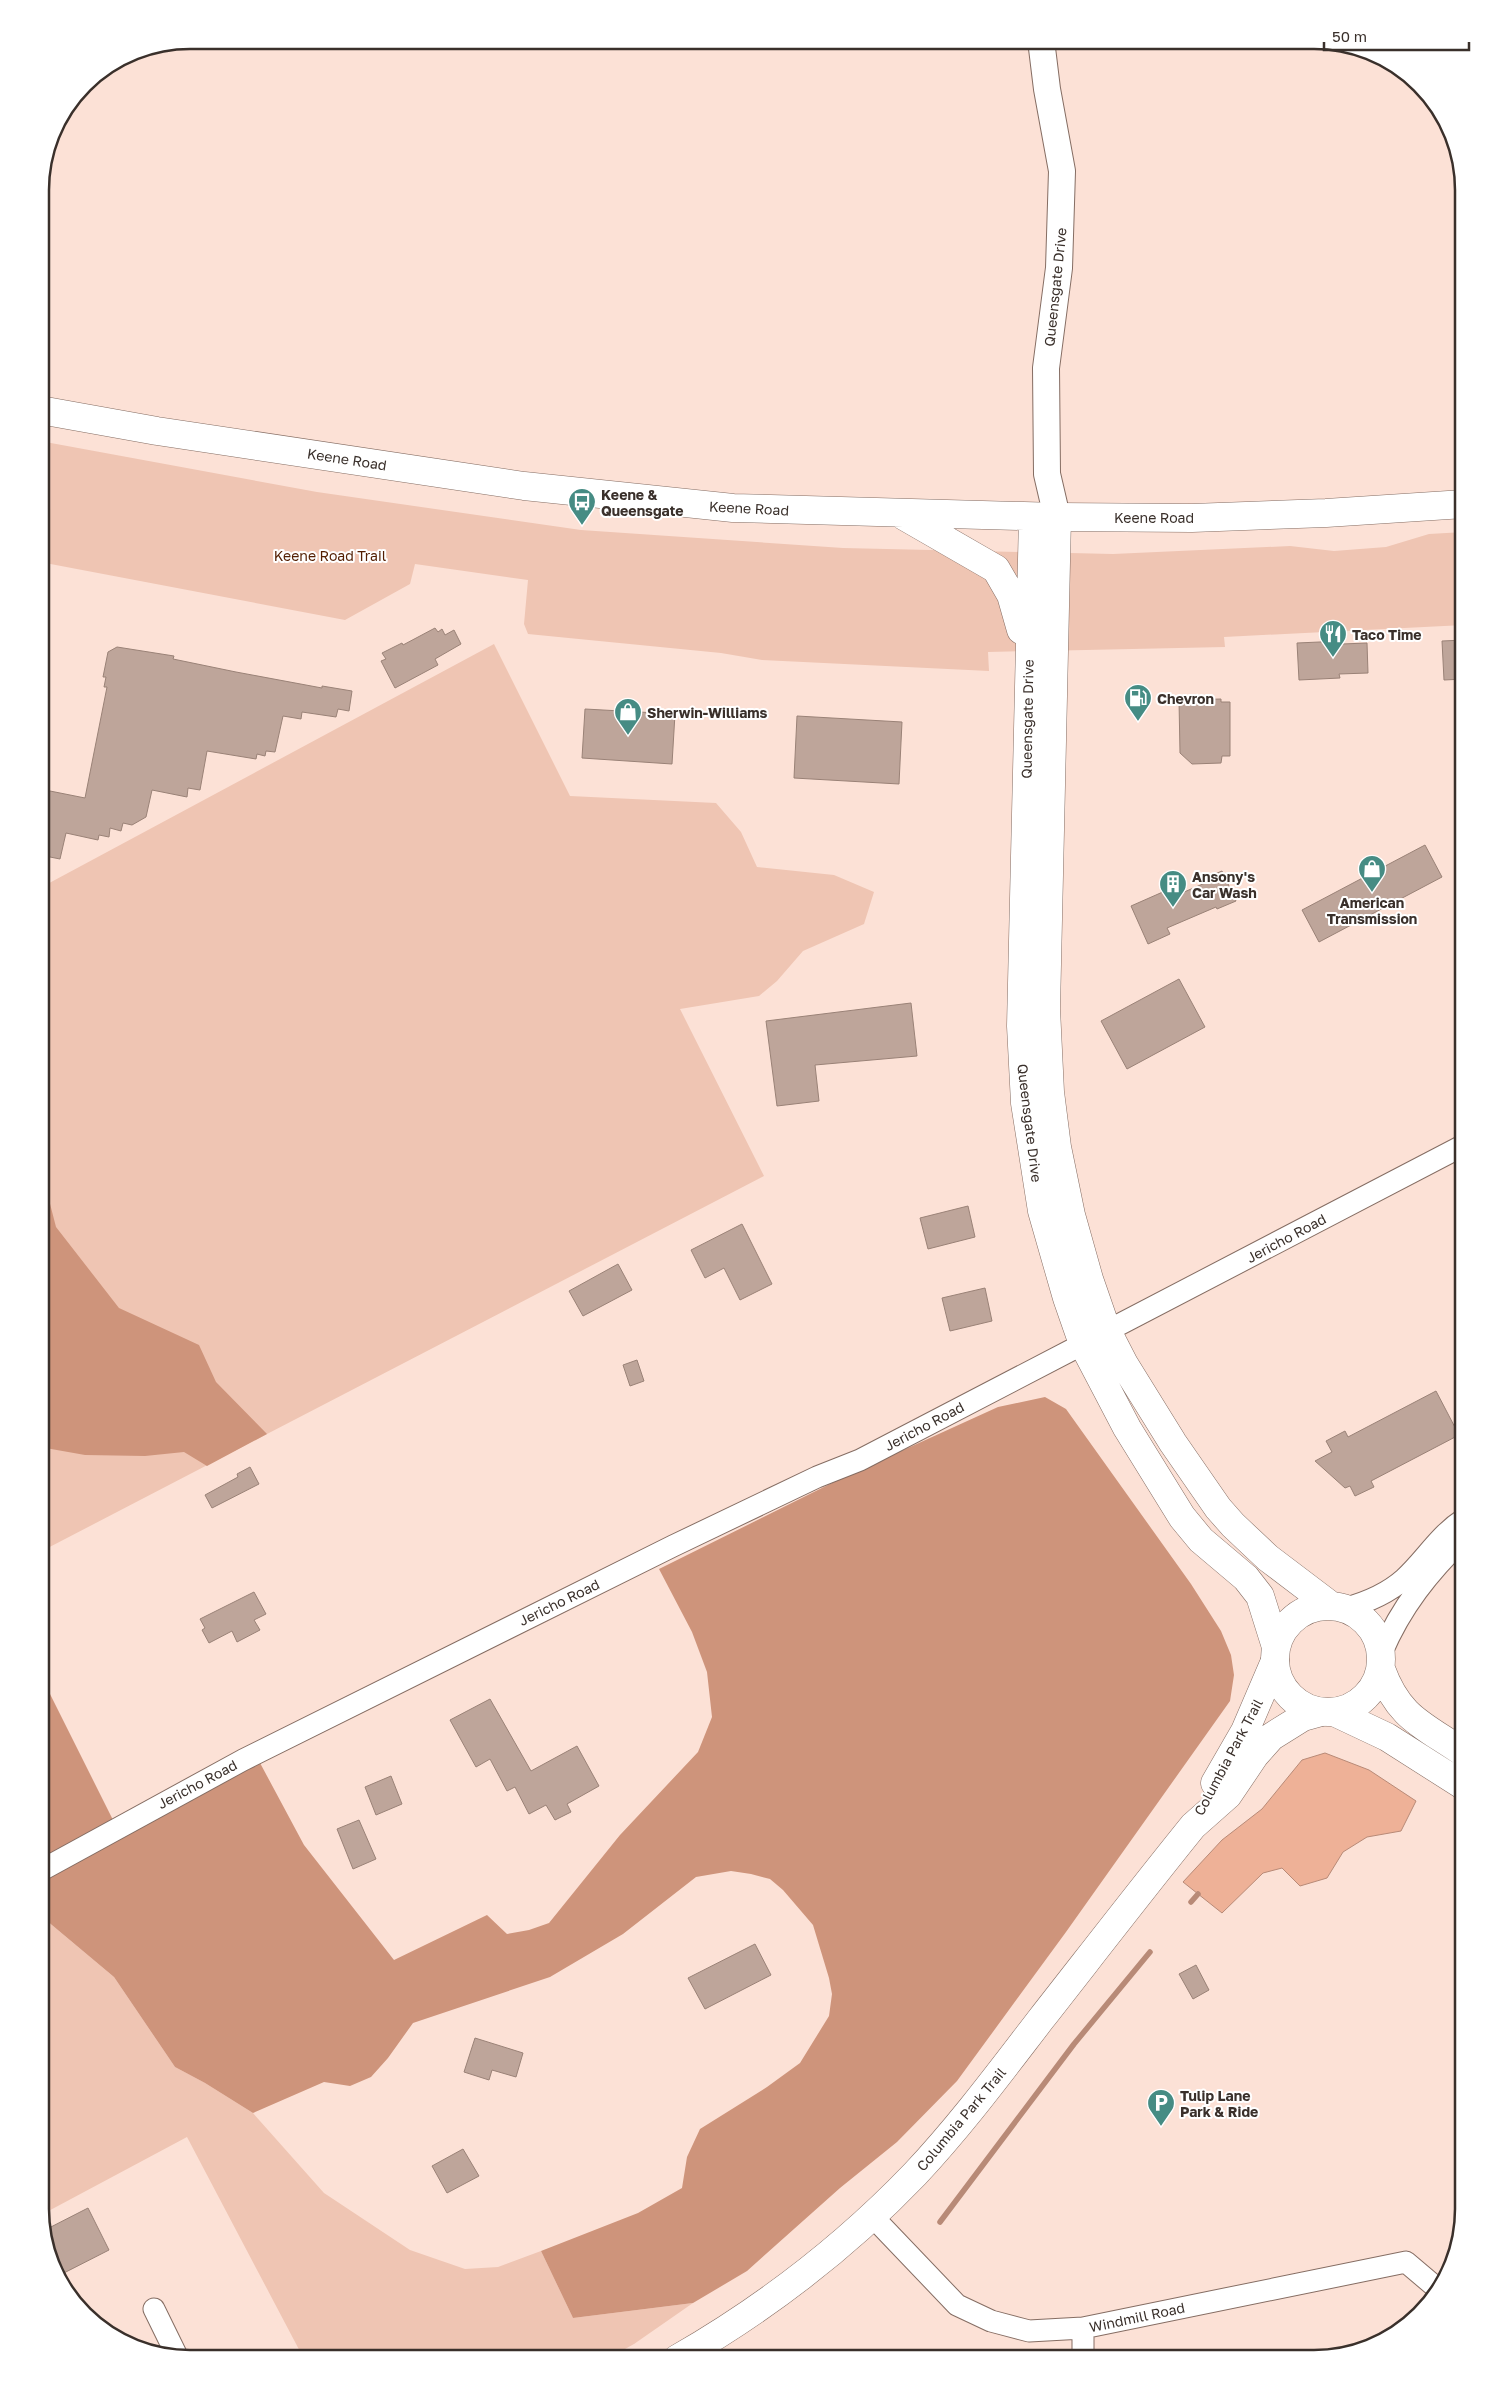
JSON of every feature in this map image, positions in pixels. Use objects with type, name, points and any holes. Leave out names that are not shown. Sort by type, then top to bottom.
[{"type":"main road","name":"Keene Road","points":[[49,412],[157,431],[584,494],[733,508],[901,514],[1192,518],[1455,504]]},
{"type":"main road","points":[[901,514],[996,569],[1011,595],[1028,648]]},
{"type":"main road","name":"Queensgate Drive","points":[[1045,517],[1028,648],[1021,982],[1022,1060],[1025,1103],[1044,1220],[1083,1344],[1127,1428],[1182,1517],[1201,1540],[1246,1578],[1260,1596],[1276,1654]]},
{"type":"main road","name":"Queensgate Drive","points":[[1045,517],[1046,941],[1050,1092],[1057,1147],[1071,1215],[1089,1279],[1107,1331],[1146,1401],[1200,1483],[1233,1526],[1268,1558],[1338,1607]]},
{"type":"main road","points":[[1083,1344],[1091,1342],[1099,1346],[1146,1401]]},
{"type":"main road","points":[[1455,1747],[1409,1716],[1393,1697],[1381,1660],[1378,1638],[1370,1625],[1359,1615],[1338,1607],[1316,1607],[1302,1612],[1290,1621],[1281,1633],[1276,1654],[1278,1676],[1284,1689],[1294,1700],[1307,1708],[1328,1712],[1387,1737],[1455,1780]]},
{"type":"main road","name":"Columbia Park Trail","points":[[1193,1826],[1207,1796],[1228,1764],[1245,1731],[1276,1654]]},
{"type":"main road","points":[[1328,1712],[1350,1708],[1364,1698],[1375,1685],[1381,1660]]},
{"type":"main road","name":"Columbia Park Trail","points":[[691,2350],[756,2309],[830,2253],[872,2216],[914,2174],[965,2116],[1193,1826],[1228,1794],[1255,1755],[1271,1737],[1303,1718],[1328,1712]]},
{"type":"street","name":"Queensgate Drive","points":[[1042,49],[1062,180],[1059,268],[1046,368],[1047,474],[1045,517]]},
{"type":"street","name":"Jericho Road","points":[[1107,1331],[1455,1150]]},
{"type":"street","name":"Jericho Road","points":[[49,1866],[242,1760],[673,1546],[817,1477],[860,1460],[1083,1344]]},
{"type":"street","points":[[1338,1607],[1380,1596],[1391,1589],[1405,1578],[1455,1525]]},
{"type":"street","points":[[1381,1660],[1399,1616],[1416,1589],[1455,1547]]},
{"type":"street","name":"Windmill Road","points":[[872,2216],[958,2305],[991,2320],[1029,2330],[1082,2328],[1406,2262],[1432,2284]]},
{"type":"street","points":[[154,2309],[174,2349]]},
{"type":"street","points":[[1082,2328],[1083,2350]]},
{"type":"green space","name":"Keene Road Trail","points":[[49,443],[317,492],[581,530],[843,548],[1113,554],[1290,546],[1334,551],[1386,547],[1429,534],[1455,533],[1455,625],[1224,637],[1225,647],[988,652],[989,671],[762,660],[721,653],[528,634],[524,624],[528,580],[415,564],[410,584],[345,620],[49,564]]},
{"type":"green space","points":[[494,644],[570,796],[716,803],[741,832],[757,867],[834,875],[874,892],[864,924],[803,951],[777,981],[759,996],[680,1009],[764,1176],[49,1547],[49,883]]},
{"type":"green space","points":[[49,1923],[114,1977],[175,2067],[253,2113],[324,2193],[410,2250],[465,2269],[498,2267],[541,2251],[573,2318],[693,2303],[623,2350],[299,2350],[187,2137],[49,2211]]},
{"type":"shaded area","points":[[49,1200],[56,1227],[119,1308],[199,1345],[216,1382],[267,1434],[207,1466],[184,1452],[145,1456],[85,1455],[49,1449]]},
{"type":"shaded area","points":[[1045,1397],[1066,1409],[1191,1584],[1221,1631],[1231,1655],[1234,1675],[1230,1701],[1066,1932],[957,2081],[897,2142],[840,2188],[747,2271],[693,2303],[573,2318],[541,2251],[638,2213],[682,2188],[687,2157],[700,2129],[767,2087],[800,2063],[829,2016],[832,1994],[813,1925],[783,1890],[770,1879],[731,1871],[696,1877],[623,1934],[550,1977],[413,2023],[388,2058],[371,2077],[350,2086],[324,2082],[253,2113],[175,2067],[114,1977],[49,1923],[49,1692],[113,1820],[252,1748],[304,1845],[394,1960],[487,1915],[507,1934],[529,1930],[549,1923],[620,1835],[698,1752],[712,1717],[707,1672],[692,1632],[659,1569],[842,1478],[998,1407]]},
{"type":"shaded area","points":[[1325,1753],[1369,1770],[1416,1801],[1401,1831],[1367,1837],[1343,1852],[1327,1878],[1300,1886],[1282,1868],[1263,1873],[1222,1913],[1183,1882],[1222,1840],[1262,1809],[1302,1760]]},
{"type":"building","points":[[435,628],[438,632],[442,629],[445,635],[454,630],[461,644],[435,659],[438,665],[395,688],[381,661],[386,659],[382,653],[402,643],[403,645]]},
{"type":"building","points":[[1455,640],[1455,679],[1444,680],[1442,641]]},
{"type":"building","name":"Taco Time","points":[[1342,641],[1342,644],[1367,643],[1368,673],[1339,674],[1340,678],[1299,680],[1297,643]]},
{"type":"building","points":[[117,647],[174,656],[173,659],[236,672],[322,688],[322,686],[352,691],[349,711],[338,709],[336,717],[302,712],[301,719],[283,716],[275,752],[266,751],[265,756],[257,754],[256,759],[207,751],[200,790],[188,788],[187,797],[152,790],[146,817],[132,825],[123,823],[121,831],[110,828],[109,837],[99,835],[98,840],[66,833],[60,859],[49,857],[49,791],[85,798],[107,687],[104,687],[106,677],[103,677],[108,652]]},
{"type":"building","points":[[1221,699],[1221,702],[1230,702],[1230,756],[1222,756],[1221,763],[1192,764],[1180,753],[1179,700]]},
{"type":"building","name":"Sherwin-Williams","points":[[585,709],[675,714],[672,764],[582,758]]},
{"type":"building","points":[[797,716],[902,722],[899,784],[794,778]]},
{"type":"building","name":"American Transmission","points":[[1425,845],[1442,877],[1319,942],[1302,910]]},
{"type":"building","name":"Ansony's Car Wash","points":[[1222,871],[1236,901],[1217,909],[1216,907],[1167,928],[1170,934],[1148,944],[1131,906],[1165,891],[1168,899],[1205,883],[1203,879]]},
{"type":"building","points":[[1179,979],[1205,1027],[1127,1069],[1101,1021]]},
{"type":"building","points":[[911,1003],[917,1056],[815,1065],[819,1101],[777,1106],[766,1021]]},
{"type":"building","points":[[968,1206],[975,1237],[928,1249],[920,1218]]},
{"type":"building","points":[[742,1224],[772,1284],[740,1300],[724,1268],[705,1278],[691,1250]]},
{"type":"building","points":[[618,1264],[632,1290],[583,1316],[569,1291]]},
{"type":"building","points":[[985,1288],[992,1321],[950,1331],[942,1298]]},
{"type":"building","points":[[637,1360],[644,1381],[630,1386],[623,1365]]},
{"type":"building","points":[[1436,1391],[1455,1427],[1455,1437],[1371,1481],[1374,1487],[1355,1496],[1350,1486],[1345,1488],[1315,1461],[1332,1452],[1326,1441],[1345,1431],[1348,1437]]},
{"type":"building","points":[[250,1467],[259,1484],[212,1508],[205,1495],[238,1477],[237,1474]]},
{"type":"building","points":[[254,1592],[266,1614],[254,1620],[260,1630],[237,1642],[232,1631],[209,1643],[202,1630],[205,1628],[200,1619]]},
{"type":"building","points":[[490,1699],[531,1771],[577,1746],[599,1786],[567,1804],[571,1812],[555,1820],[546,1805],[529,1814],[515,1787],[507,1791],[490,1759],[476,1767],[450,1720]]},
{"type":"building","points":[[391,1776],[402,1804],[376,1815],[365,1787]]},
{"type":"building","points":[[359,1820],[376,1859],[353,1869],[337,1829]]},
{"type":"building","points":[[755,1944],[771,1975],[705,2009],[688,1978]]},
{"type":"building","points":[[1196,1965],[1209,1990],[1193,1999],[1179,1974]]},
{"type":"building","points":[[475,2038],[523,2053],[516,2077],[492,2070],[489,2080],[464,2072]]},
{"type":"building","points":[[463,2149],[479,2176],[447,2193],[432,2166]]},
{"type":"building","points":[[88,2208],[109,2250],[64,2273],[56,2255],[50,2227]]},
{"type":"waterway","points":[[1191,1902],[1198,1894]]},
{"type":"waterway","points":[[940,2222],[1074,2044],[1150,1952]]},
{"type":"place","name":"Keene & Queensgate","points":[[582,526]]},
{"type":"place","name":"Taco Time","points":[[1333,658]]},
{"type":"place","name":"Chevron","points":[[1138,722]]},
{"type":"place","name":"Sherwin-Williams","points":[[628,736]]},
{"type":"place","name":"American Transmission","points":[[1372,893]]},
{"type":"place","name":"Ansony's Car Wash","points":[[1173,908]]},
{"type":"place","name":"Tulip Lane Park & Ride","points":[[1161,2127]]}]
